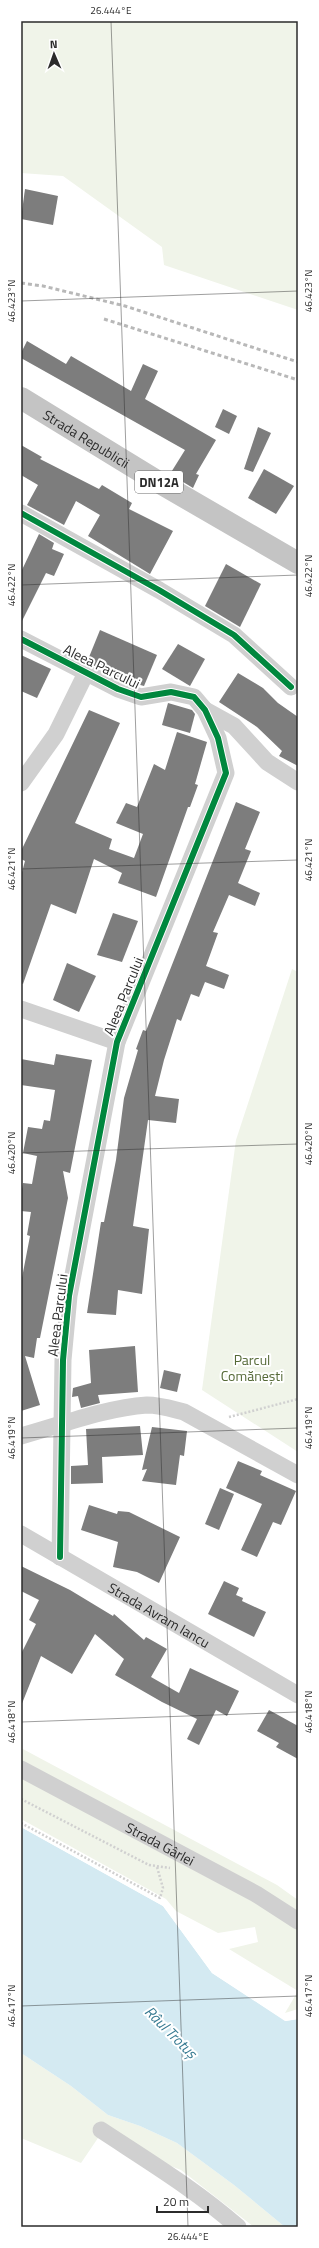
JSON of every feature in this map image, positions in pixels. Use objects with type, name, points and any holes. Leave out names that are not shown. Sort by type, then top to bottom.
[{"type":"main road","name":"Strada Republicii","points":[[21,398],[155,480],[298,563]]},
{"type":"street","points":[[21,513],[159,590],[234,635],[291,687]]},
{"type":"street","name":"Aleea Parcului","points":[[21,639],[118,689],[141,698],[171,692],[194,697],[205,710],[218,738],[226,773],[117,1042],[69,1296],[63,1360],[60,1557]]},
{"type":"street","points":[[21,783],[56,734],[86,673]]},
{"type":"street","points":[[205,710],[234,726],[267,762],[298,782]]},
{"type":"street","points":[[21,1009],[117,1042]]},
{"type":"street","points":[[21,1436],[114,1411],[148,1405],[184,1412],[298,1475]]},
{"type":"street","name":"Strada Avram Iancu","points":[[21,1534],[298,1695]]},
{"type":"street","name":"Strada Gârlei","points":[[21,1769],[256,1894],[298,1921]]},
{"type":"street","points":[[102,2130],[173,2177],[217,2209],[238,2227]]},
{"type":"path","points":[[204,1423],[298,1399]]},
{"type":"path","points":[[21,1799],[149,1865],[174,1868],[187,1857]]},
{"type":"path","points":[[21,1823],[160,1898],[163,1888],[157,1867]]},
{"type":"green space","points":[[21,21],[298,21],[298,310],[164,265],[162,247],[63,176],[21,173]]},
{"type":"green space","name":"Parcul Comănești","points":[[292,969],[298,972],[298,1452],[202,1390],[236,1140]]},
{"type":"green space","points":[[21,1748],[277,1885],[298,1900],[298,1991],[229,1949],[258,1942],[255,1927],[218,1933],[176,1911],[166,1899],[21,1819]]},
{"type":"green space","points":[[298,1991],[298,2009],[285,2013]]},
{"type":"green space","points":[[21,2053],[71,2086],[108,2115],[140,2126],[177,2143],[234,2185],[285,2227],[254,2227],[181,2170],[98,2138],[81,2163],[21,2138]]},
{"type":"water","name":"Râul Trotuș","points":[[21,1827],[163,1906],[212,1973],[285,2021],[298,2019],[298,2227],[285,2227],[234,2185],[177,2143],[140,2126],[108,2115],[71,2086],[21,2053]]},
{"type":"pier","points":[[22,1825],[164,1904],[213,1972],[286,2019],[298,2017],[298,2019],[286,2021],[212,1973],[163,1906],[21,1827]]},
{"type":"building","points":[[25,189],[58,196],[53,225],[21,219]]},
{"type":"building","points":[[27,341],[66,364],[71,356],[131,391],[143,364],[158,371],[145,399],[216,440],[196,474],[199,475],[193,488],[170,474],[185,450],[21,358],[21,353]]},
{"type":"building","points":[[223,409],[237,416],[229,434],[215,427]]},
{"type":"building","points":[[258,427],[271,433],[253,472],[244,469]]},
{"type":"building","points":[[21,445],[42,457],[40,459],[99,489],[102,485],[132,503],[129,509],[173,531],[150,574],[88,536],[100,515],[76,501],[64,525],[27,505],[38,485],[21,475]]},
{"type":"building","points":[[264,469],[294,486],[276,514],[248,498]]},
{"type":"building","points":[[39,534],[54,543],[52,549],[64,554],[54,576],[46,573],[21,623],[21,572]]},
{"type":"building","points":[[226,564],[261,584],[240,627],[205,606]]},
{"type":"building","points":[[100,630],[157,655],[144,686],[122,680],[87,662]]},
{"type":"building","points":[[178,644],[205,659],[190,686],[162,669]]},
{"type":"building","points":[[21,655],[51,669],[37,698],[21,691]]},
{"type":"building","points":[[238,673],[263,688],[278,703],[298,717],[298,766],[279,756],[282,751],[257,727],[219,702]]},
{"type":"building","points":[[168,703],[192,710],[195,714],[190,733],[162,725]]},
{"type":"building","points":[[89,710],[120,723],[75,823],[112,839],[109,849],[134,858],[143,834],[116,823],[126,803],[137,807],[154,764],[165,770],[177,732],[207,742],[195,784],[198,785],[190,807],[188,807],[156,897],[118,883],[122,873],[94,859],[76,914],[51,904],[23,984],[21,983],[21,876],[25,861],[21,859],[21,851]]},
{"type":"building","points":[[236,802],[260,812],[245,849],[251,851],[238,883],[260,893],[255,906],[229,895],[213,932],[218,933],[206,966],[229,975],[224,989],[205,982],[199,997],[191,994],[181,1021],[177,1019],[164,1060],[155,1096],[179,1099],[176,1123],[148,1120],[133,1226],[149,1229],[142,1294],[118,1290],[116,1315],[87,1313],[101,1222],[104,1222],[116,1160],[124,1098],[138,1050],[136,1049],[143,1030],[146,1031]]},
{"type":"building","points":[[113,913],[138,921],[122,962],[97,955]]},
{"type":"building","points":[[67,963],[96,976],[79,1012],[53,1000]]},
{"type":"building","points":[[56,1054],[92,1060],[70,1173],[63,1171],[68,1198],[40,1338],[37,1338],[34,1358],[25,1356],[40,1405],[21,1411],[21,1283],[30,1236],[27,1235],[31,1212],[21,1211],[21,1195],[23,1183],[32,1184],[37,1156],[23,1153],[28,1127],[42,1129],[44,1120],[50,1121],[55,1090],[21,1085],[21,1059],[54,1065]]},
{"type":"building","points":[[135,1346],[138,1392],[98,1395],[100,1403],[81,1408],[78,1396],[72,1397],[73,1388],[91,1383],[89,1350]]},
{"type":"building","points":[[164,1370],[181,1374],[177,1392],[160,1388]]},
{"type":"building","points":[[140,1426],[143,1455],[102,1457],[103,1483],[71,1484],[71,1466],[88,1465],[86,1429]]},
{"type":"building","points":[[152,1427],[187,1431],[184,1456],[180,1455],[176,1485],[142,1481],[147,1469],[142,1470]]},
{"type":"building","points":[[238,1461],[262,1471],[260,1475],[296,1491],[281,1525],[273,1522],[257,1557],[241,1550],[262,1504],[226,1488]]},
{"type":"building","points":[[220,1488],[234,1494],[219,1530],[205,1524]]},
{"type":"building","points":[[89,1505],[117,1514],[118,1511],[129,1512],[180,1537],[159,1583],[137,1572],[113,1567],[118,1542],[81,1530]]},
{"type":"building","points":[[21,1566],[70,1590],[113,1616],[114,1614],[144,1640],[146,1637],[167,1649],[151,1677],[179,1693],[190,1668],[239,1691],[227,1716],[216,1710],[199,1745],[187,1739],[197,1719],[162,1702],[115,1675],[124,1659],[95,1634],[72,1674],[41,1656],[21,1706],[21,1654],[36,1624],[29,1620],[39,1600],[21,1591]]},
{"type":"building","points":[[224,1581],[239,1588],[236,1595],[243,1598],[242,1601],[266,1612],[254,1637],[208,1614]]},
{"type":"building","points":[[269,1710],[298,1726],[298,1759],[276,1747],[279,1743],[257,1731]]},
{"type":"railway","points":[[21,283],[43,286],[125,306],[298,362]]},
{"type":"railway","points":[[104,319],[298,380]]},
{"type":"cycle path","points":[[21,513],[159,590],[234,635],[291,687]]},
{"type":"cycle path","points":[[21,639],[118,689],[141,697],[171,692],[194,697],[205,710],[218,738],[226,773],[117,1042],[69,1296],[63,1360],[60,1557]]}]
